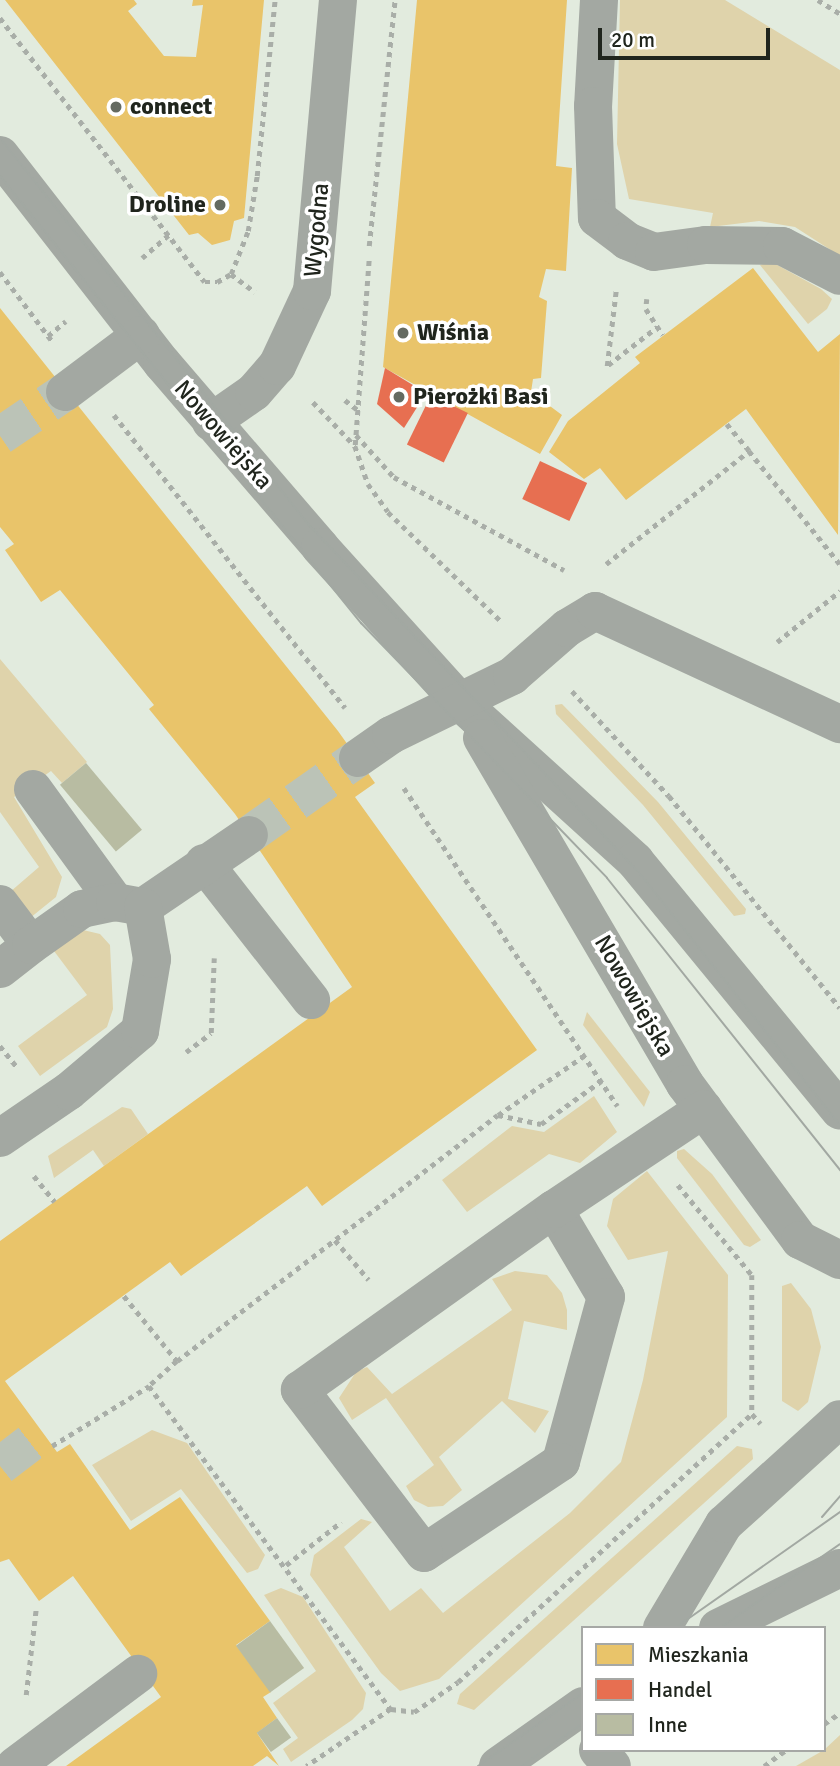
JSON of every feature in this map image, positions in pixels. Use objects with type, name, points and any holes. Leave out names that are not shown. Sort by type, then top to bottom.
[{"type":"street","name":"Wygodna","points":[[211,422],[254,391],[278,366],[312,291],[338,0]]},
{"type":"street","points":[[599,0],[593,106],[597,218],[627,241],[654,253],[706,245],[782,246],[840,276]]},
{"type":"street","name":"Nowowiejska","points":[[0,156],[211,422],[461,704],[635,861],[840,1111]]},
{"type":"street","points":[[65,392],[141,335]]},
{"type":"street","points":[[367,752],[391,735],[461,704],[512,676],[566,628],[595,611],[840,724]]},
{"type":"street","name":"Nowowiejska","points":[[461,704],[704,1110],[800,1240],[840,1260]]},
{"type":"street","points":[[0,1138],[127,1046],[140,1031],[152,959],[129,905],[33,789]]},
{"type":"street","points":[[0,969],[82,909],[129,905],[249,835]]},
{"type":"street","points":[[204,863],[311,1000]]},
{"type":"street","points":[[0,904],[31,944]]},
{"type":"street","points":[[554,1209],[606,1297],[561,1462],[424,1553],[300,1390],[554,1209],[704,1110]]},
{"type":"street","points":[[663,1626],[724,1524],[840,1419]]},
{"type":"street","points":[[722,1626],[840,1568]]},
{"type":"street","points":[[20,1762],[138,1674]]},
{"type":"street","points":[[498,1766],[578,1718]]},
{"type":"street","points":[[600,1752],[612,1766]]},
{"type":"path","points":[[0,18],[205,282],[218,282],[231,274],[248,231],[257,176],[275,0]]},
{"type":"path","points":[[395,0],[369,248],[360,411],[355,446],[368,484],[388,512],[506,626]]},
{"type":"path","points":[[818,0],[840,14]]},
{"type":"path","points":[[133,265],[170,234]]},
{"type":"path","points":[[0,272],[48,336],[69,319]]},
{"type":"path","points":[[231,274],[255,292]]},
{"type":"path","points":[[615,295],[607,366],[657,327]]},
{"type":"path","points":[[646,309],[663,335]]},
{"type":"path","points":[[278,366],[355,446]]},
{"type":"path","points":[[345,400],[360,411]]},
{"type":"path","points":[[112,412],[367,752],[584,1056],[646,1148],[752,1275],[752,1414],[458,1682],[414,1712],[391,1709],[307,1766]]},
{"type":"path","points":[[726,424],[840,564]]},
{"type":"path","points":[[356,435],[394,477],[577,577]]},
{"type":"path","points":[[596,574],[749,451]]},
{"type":"path","points":[[748,682],[780,638],[840,591]]},
{"type":"path","points":[[569,687],[669,796],[840,1008]]},
{"type":"path","points":[[52,1446],[149,1386],[177,1361],[498,1115],[584,1056]]},
{"type":"path","points":[[498,1115],[541,1124],[601,1081]]},
{"type":"path","points":[[29,1170],[55,1202]]},
{"type":"path","points":[[124,1296],[177,1361]]},
{"type":"path","points":[[149,1386],[286,1565],[391,1709]]},
{"type":"path","points":[[286,1565],[379,1493]]},
{"type":"path","points":[[20,1762],[36,1608]]},
{"type":"path","points":[[764,1766],[783,1752]]},
{"type":"shaded area","points":[[620,0],[725,0],[840,70],[840,256],[795,227],[759,221],[710,227],[713,213],[629,199],[617,144]]},
{"type":"shaded area","points":[[770,261],[821,289],[832,299],[827,309],[808,324],[760,265]]},
{"type":"shaded area","points":[[0,659],[87,762],[62,783],[51,771],[14,797],[62,877],[56,897],[30,918],[10,892],[39,867],[0,812]]},
{"type":"shaded area","points":[[562,704],[658,802],[746,909],[745,914],[734,916],[643,805],[556,714],[555,705]]},
{"type":"shaded area","points":[[83,930],[100,934],[110,945],[113,1009],[107,1027],[40,1076],[18,1046],[87,995],[54,951]]},
{"type":"shaded area","points":[[587,1012],[650,1092],[644,1107],[583,1025]]},
{"type":"shaded area","points":[[594,1096],[617,1132],[580,1163],[549,1154],[467,1212],[442,1180],[512,1126],[544,1132]]},
{"type":"shaded area","points":[[122,1107],[131,1109],[148,1134],[104,1166],[93,1150],[54,1178],[48,1156]]},
{"type":"shaded area","points":[[684,1149],[712,1174],[761,1240],[750,1247],[744,1245],[677,1158],[677,1151]]},
{"type":"shaded area","points":[[647,1171],[728,1275],[727,1417],[439,1679],[400,1691],[381,1673],[310,1575],[314,1555],[361,1519],[372,1522],[344,1547],[390,1611],[421,1588],[443,1613],[570,1513],[621,1462],[643,1380],[668,1251],[628,1260],[607,1226],[613,1199]]},
{"type":"shaded area","points":[[515,1271],[547,1275],[562,1293],[567,1310],[567,1330],[524,1321],[508,1399],[549,1411],[535,1433],[502,1401],[439,1457],[462,1490],[443,1506],[428,1507],[414,1500],[406,1486],[434,1465],[386,1398],[352,1420],[339,1398],[356,1372],[367,1367],[392,1394],[512,1310],[492,1279]]},
{"type":"shaded area","points":[[791,1283],[811,1309],[821,1347],[808,1402],[798,1411],[782,1401],[782,1286]]},
{"type":"shaded area","points":[[152,1430],[187,1443],[265,1555],[258,1569],[247,1573],[181,1489],[131,1521],[92,1465]]},
{"type":"shaded area","points":[[737,1446],[752,1449],[753,1459],[474,1710],[457,1704],[460,1694]]},
{"type":"shaded area","points":[[281,1588],[303,1597],[366,1693],[363,1709],[352,1720],[291,1762],[283,1749],[298,1738],[273,1703],[316,1671],[264,1595]]},
{"type":"shaded area","points":[[840,1735],[840,1766],[796,1766],[820,1752],[826,1752],[826,1748]]},
{"type":"building: Mieszkania","points":[[5,0],[134,0],[137,4],[128,11],[164,56],[196,57],[203,5],[192,6],[193,0],[264,0],[244,218],[234,221],[230,240],[212,245],[198,233],[189,235]]},
{"type":"building: Mieszkania","points":[[417,0],[567,0],[556,166],[572,168],[566,271],[546,269],[539,297],[547,301],[541,378],[533,379],[531,392],[562,415],[540,454],[383,367]]},
{"type":"building: Mieszkania","points":[[753,268],[818,352],[840,334],[838,535],[746,409],[626,500],[600,468],[584,479],[549,452],[568,421],[640,363],[635,357]]},
{"type":"building: Mieszkania","points":[[0,308],[338,731],[375,783],[355,797],[537,1050],[322,1206],[307,1186],[181,1276],[170,1262],[5,1381],[57,1452],[70,1444],[130,1530],[180,1497],[270,1621],[236,1645],[271,1692],[263,1697],[277,1718],[257,1733],[279,1766],[267,1756],[253,1766],[66,1766],[161,1697],[73,1576],[39,1601],[9,1559],[0,1562],[0,1241],[352,987],[235,814],[149,709],[154,705],[60,590],[41,602],[5,550],[14,544],[0,527]]},
{"type":"building: Handel","points":[[385,368],[426,393],[404,428],[377,404]]},
{"type":"building: Handel","points":[[431,395],[468,413],[444,462],[407,444]]},
{"type":"building: Handel","points":[[540,461],[587,483],[569,521],[522,499]]},
{"type":"building: Inne","points":[[86,763],[142,830],[116,852],[60,785]]},
{"type":"building: Inne","points":[[270,1621],[304,1668],[270,1693],[236,1646]]},
{"type":"building: Inne","points":[[277,1718],[291,1737],[271,1752],[257,1733]]},
{"type":"tunnel","points":[[0,436],[65,392]]},
{"type":"tunnel","points":[[249,835],[358,758]]},
{"type":"tunnel","points":[[0,1466],[43,1433]]},
{"type":"tram line","points":[[0,138],[310,526],[637,870],[840,1125]]},
{"type":"tram line","points":[[0,176],[361,623],[607,878],[840,1170]]},
{"type":"tram line","points":[[822,1517],[840,1496]]},
{"type":"tram line","points":[[678,1626],[840,1512]]},
{"type":"tram line","points":[[723,1626],[840,1544]]},
{"type":"tram line","points":[[478,1766],[581,1694]]},
{"type":"tram line","points":[[522,1766],[581,1724]]},
{"type":"place","name":"connect","points":[[116,107]]},
{"type":"place","name":"Droline","points":[[220,205]]},
{"type":"place","name":"Wiśnia","points":[[403,333]]},
{"type":"place","name":"Pierożki Basi","points":[[399,397]]}]
